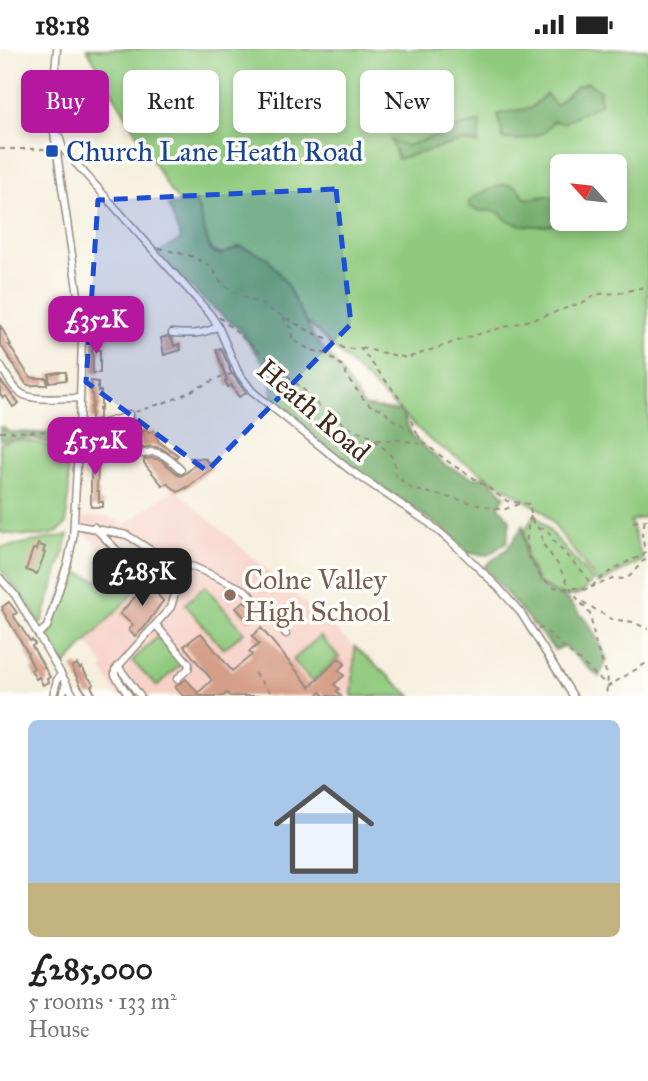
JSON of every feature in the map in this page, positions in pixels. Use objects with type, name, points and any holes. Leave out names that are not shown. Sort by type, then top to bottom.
[{"type":"street","points":[[55,70],[57,49]]},
{"type":"street","points":[[38,634],[47,627],[68,562],[75,525],[82,339],[54,133]]},
{"type":"street","name":"Heath Road","points":[[54,133],[59,137],[63,149],[209,314],[218,326],[238,372],[252,391],[350,470],[444,535],[498,587],[520,613],[573,696]]},
{"type":"street","points":[[172,333],[211,331],[218,326]]},
{"type":"street","points":[[0,365],[23,395],[80,398]]},
{"type":"street","points":[[79,430],[125,416],[140,454],[160,454],[181,470]]},
{"type":"street","points":[[75,525],[127,535],[163,559],[177,575],[178,584],[171,607],[115,670],[115,675],[129,696]]},
{"type":"street","points":[[94,527],[137,571]]},
{"type":"street","points":[[163,559],[194,567],[245,590],[257,601],[275,611],[286,634]]},
{"type":"street","points":[[0,578],[15,595],[74,696]]},
{"type":"street","points":[[156,625],[171,636],[189,664],[188,669],[177,680]]},
{"type":"street","points":[[118,666],[141,696]]},
{"type":"street","points":[[53,696],[60,673]]},
{"type":"street","points":[[61,696],[66,683]]},
{"type":"path","points":[[0,149],[56,149]]},
{"type":"path","points":[[153,251],[166,249],[191,256],[211,266],[223,285],[313,333],[332,339],[343,348],[360,348],[407,358],[541,317],[589,300],[596,294],[619,293],[648,286]]},
{"type":"path","points":[[209,314],[219,316],[275,363],[329,417],[370,436],[393,458],[396,475],[412,489],[503,510],[520,503]]},
{"type":"path","points":[[284,317],[286,325],[292,328],[292,340],[337,361],[366,402],[383,409],[391,418],[419,436]]},
{"type":"path","points":[[360,348],[401,400],[426,445],[507,501],[529,504],[533,523],[539,529],[542,543],[592,618],[596,646],[608,677],[607,696]]},
{"type":"path","points":[[125,416],[172,400],[225,375],[238,372]]},
{"type":"path","points":[[0,432],[79,430]]},
{"type":"path","points":[[374,440],[400,440],[426,445]]},
{"type":"path","points":[[531,516],[527,531],[529,557],[535,570],[555,588],[587,589],[615,578],[624,579],[630,576],[645,559],[642,534],[647,520],[633,522]]},
{"type":"path","points":[[539,529],[548,531],[559,548],[583,572],[592,587]]},
{"type":"path","points":[[592,587],[601,577],[626,562],[643,557],[645,552]]},
{"type":"path","points":[[642,562],[648,558]]},
{"type":"path","points":[[579,600],[611,619],[633,622],[648,629]]},
{"type":"path","points":[[532,629],[542,628],[607,686]]},
{"type":"path","points":[[607,686],[648,662]]},
{"type":"path","points":[[254,673],[274,696]]},
{"type":"highlighted area","points":[[336,189],[351,324],[207,471],[86,382],[98,200]]},
{"type":"shaded area","name":"Colne Valley High School","points":[[174,489],[411,696],[118,696],[102,669],[105,667],[87,643],[140,586],[84,529],[76,530],[78,518],[109,516],[125,525]]},
{"type":"green space","points":[[87,49],[648,49],[648,516],[630,521],[643,560],[599,584],[544,512],[431,441],[305,320],[255,260],[212,251],[200,228],[169,189],[136,133],[219,133],[219,70],[123,70],[123,110],[109,87],[109,70],[99,70]]},
{"type":"green space","points":[[588,82],[600,91],[600,104],[563,123],[553,121],[544,133],[521,140],[503,139],[498,114],[531,108],[546,94],[556,105],[576,87]]},
{"type":"green space","points":[[480,122],[478,144],[462,141],[398,159],[391,140],[407,146],[443,133],[454,133],[454,129]]},
{"type":"green space","points":[[510,185],[521,191],[525,198],[550,197],[550,225],[522,225],[507,220],[496,212],[470,207],[471,199],[484,192]]},
{"type":"green space","points":[[196,201],[211,252],[221,255],[240,246],[267,257],[286,283],[314,337],[364,406],[401,412],[413,437],[446,466],[473,478],[486,476],[505,496],[499,506],[510,520],[507,542],[488,555],[467,553],[452,535],[343,460],[273,401],[271,373],[240,330],[203,299],[158,253],[181,239],[168,205]]},
{"type":"green space","points":[[0,427],[8,432],[73,434],[72,439],[53,444],[32,438],[1,440]]},
{"type":"green space","points":[[15,440],[42,444],[67,457],[69,487],[66,524],[57,532],[38,536],[0,532],[0,443]]},
{"type":"green space","points":[[535,514],[593,581],[583,592],[573,596],[557,594],[538,582],[526,558],[525,530]]},
{"type":"green space","points":[[523,526],[525,558],[536,583],[567,599],[589,624],[607,659],[599,677],[564,646],[555,650],[484,567],[508,548]]},
{"type":"green space","points":[[68,535],[40,623],[19,591],[0,569],[0,548]]},
{"type":"green space","points":[[70,570],[114,586],[125,571],[140,586],[64,666],[49,637]]},
{"type":"green space","points":[[205,586],[244,632],[223,649],[185,604]]},
{"type":"green space","points":[[320,636],[339,657],[312,682],[293,660]]},
{"type":"green space","points":[[157,637],[182,663],[157,686],[132,661]]},
{"type":"green space","points":[[355,647],[411,696],[352,696]]},
{"type":"building","points":[[97,302],[103,316],[95,319],[89,305]]},
{"type":"building","points":[[0,325],[29,376],[47,378],[47,385],[26,384],[0,344]]},
{"type":"building","points":[[168,336],[174,346],[179,344],[181,350],[164,355],[161,338]]},
{"type":"building","points":[[92,338],[98,338],[100,373],[93,373]]},
{"type":"building","points":[[221,348],[229,369],[246,393],[239,397],[225,381],[227,380],[216,350]]},
{"type":"building","points":[[66,372],[66,380],[49,382],[49,374]]},
{"type":"building","points":[[0,380],[19,403],[13,407],[6,396],[3,398],[0,394]]},
{"type":"building","points":[[91,381],[98,382],[98,391],[101,391],[101,411],[99,407],[99,419],[94,420],[91,419]]},
{"type":"building","points":[[133,420],[140,432],[146,429],[148,432],[154,431],[159,442],[178,455],[176,458],[161,448],[143,448],[130,422]]},
{"type":"building","points":[[91,444],[99,445],[97,491],[103,507],[91,507]]},
{"type":"building","points":[[190,458],[206,459],[213,468],[178,492],[167,483],[163,486],[144,463],[144,459],[161,460],[180,476],[195,465]]},
{"type":"building","points":[[38,544],[45,547],[45,553],[37,574],[26,570],[33,549],[36,550]]},
{"type":"building","points":[[153,582],[158,586],[155,591],[163,601],[135,636],[129,631],[133,625],[120,614],[139,592]]},
{"type":"building","points":[[244,601],[252,609],[259,609],[248,621],[236,608]]},
{"type":"building","points":[[9,602],[17,613],[13,615],[30,641],[35,644],[32,646],[50,677],[47,679],[49,682],[43,685],[31,670],[34,668],[28,653],[2,610]]},
{"type":"building","points":[[261,628],[310,687],[339,658],[345,664],[338,670],[344,676],[334,684],[341,696],[324,696],[321,692],[316,696],[230,696],[227,693],[223,696],[183,696],[175,687],[186,679],[198,693],[212,680],[184,646],[201,633],[232,671],[252,655],[249,652],[259,644],[252,636]]},
{"type":"building","points":[[77,664],[94,684],[91,686],[96,696],[88,696],[81,686],[72,667]]},
{"type":"place","name":"Church Lane Heath Road","points":[[52,151]]},
{"type":"place","name":"Colne Valley High School","points":[[230,595]]}]
